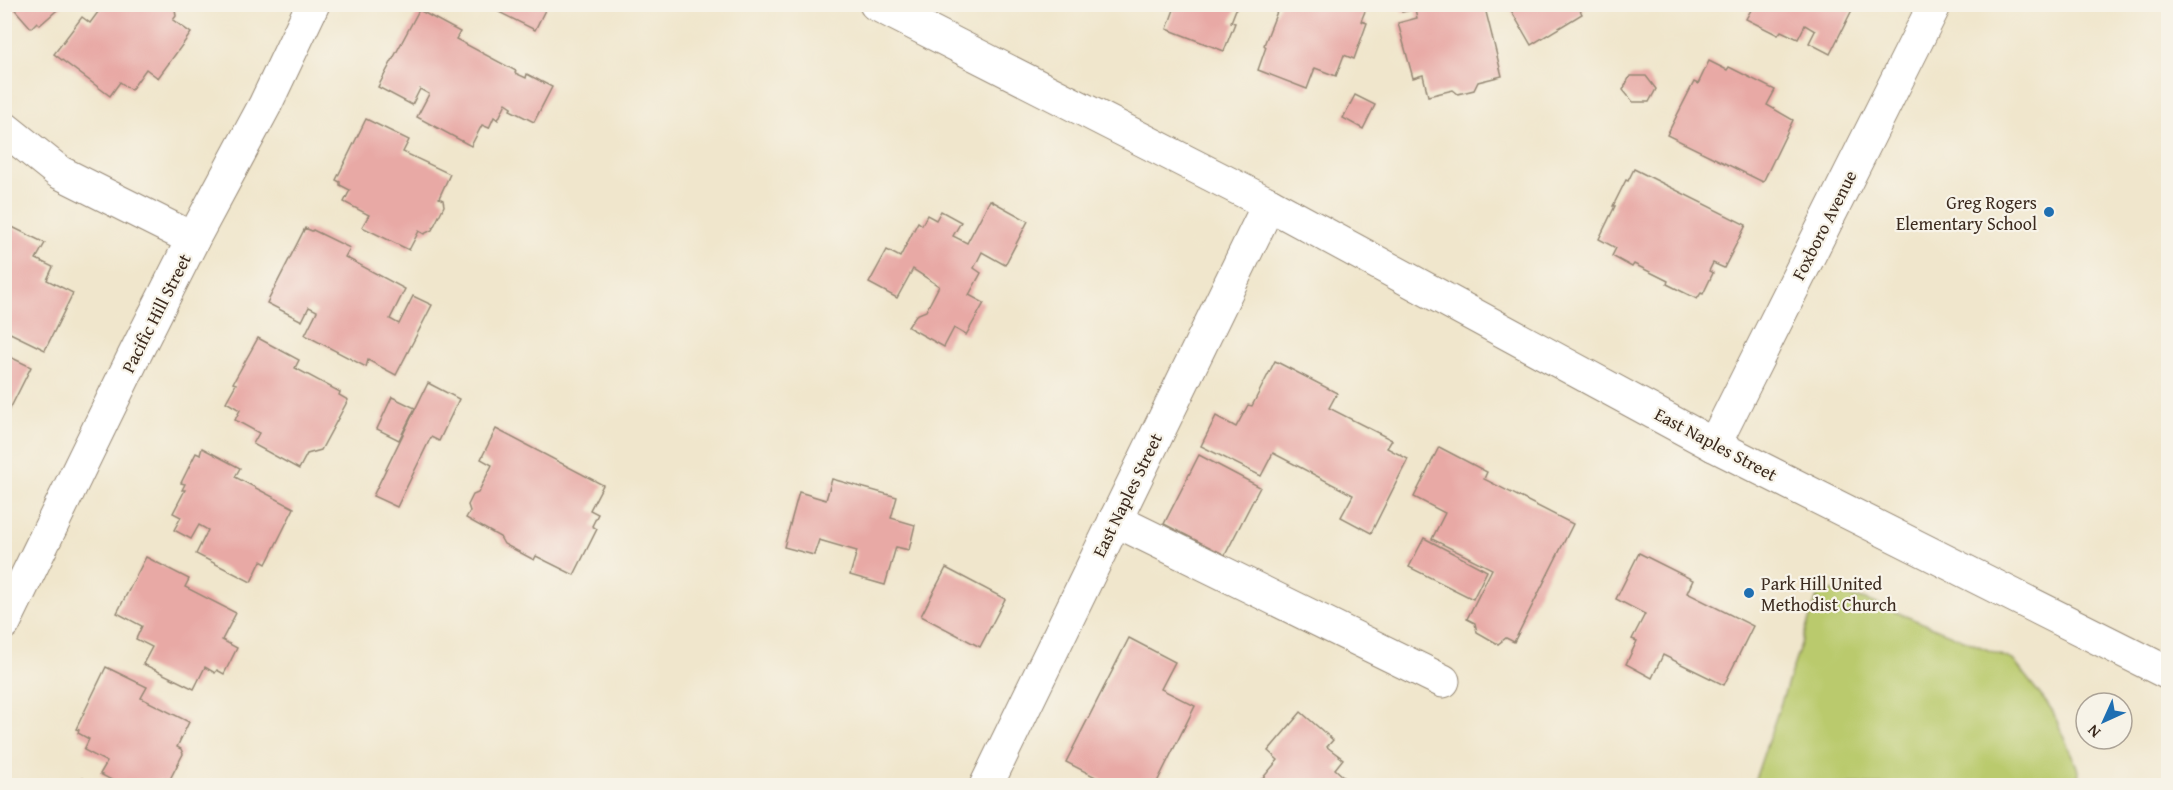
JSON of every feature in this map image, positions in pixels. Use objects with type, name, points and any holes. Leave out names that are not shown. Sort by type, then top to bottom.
[{"type":"street","name":"Pacific Hill Street","points":[[4,623],[134,356],[265,105],[313,4]]},
{"type":"street","name":"East Naples Street","points":[[876,4],[1269,204],[1714,445],[2169,673]]},
{"type":"street","name":"Foxboro Avenue","points":[[1714,445],[1935,4]]},
{"type":"street","points":[[4,128],[59,172],[193,240]]},
{"type":"street","name":"East Naples Street","points":[[986,786],[1269,204]]},
{"type":"street","points":[[1115,520],[1443,681]]},
{"type":"green space","points":[[1820,588],[1869,601],[2013,660],[2052,710],[2077,767],[2081,785],[1753,785]]},
{"type":"building","points":[[10,4],[64,4],[40,25],[37,22],[31,28]]},
{"type":"building","points":[[104,4],[169,4],[175,9],[176,16],[173,20],[191,33],[158,78],[146,69],[131,90],[120,82],[110,96],[54,54],[82,17],[90,23]]},
{"type":"building","points":[[483,4],[548,4],[535,30]]},
{"type":"building","points":[[1176,4],[1238,4],[1231,22],[1235,23],[1224,51],[1167,29]]},
{"type":"building","points":[[1280,4],[1368,4],[1361,21],[1367,23],[1354,59],[1344,55],[1336,76],[1315,68],[1307,89],[1258,70],[1266,47],[1264,45]]},
{"type":"building","points":[[1400,4],[1484,4],[1502,76],[1478,82],[1474,90],[1458,94],[1453,90],[1428,96],[1423,75],[1413,78],[1398,23],[1417,18],[1415,9],[1402,12]]},
{"type":"building","points":[[1741,4],[1855,4],[1830,54],[1809,43],[1815,31],[1805,25],[1798,39],[1781,31],[1778,35],[1746,19],[1751,10]]},
{"type":"building","points":[[1508,5],[1590,5],[1580,10],[1582,14],[1531,45]]},
{"type":"building","points":[[419,10],[460,32],[456,39],[516,71],[515,73],[526,78],[527,74],[552,87],[534,122],[510,110],[512,107],[506,103],[498,120],[494,117],[489,128],[482,125],[471,146],[417,117],[429,94],[420,89],[412,105],[378,87]]},
{"type":"building","points":[[1709,61],[1727,70],[1729,67],[1775,90],[1767,105],[1793,120],[1763,182],[1667,135],[1694,82],[1698,84]]},
{"type":"building","points":[[1630,76],[1646,76],[1656,89],[1649,102],[1633,102],[1623,90]]},
{"type":"building","points":[[1355,95],[1375,105],[1363,129],[1343,118]]},
{"type":"building","points":[[366,119],[409,140],[403,152],[450,174],[439,198],[443,200],[444,206],[432,230],[424,234],[419,231],[409,250],[362,227],[369,215],[344,202],[350,190],[336,180]]},
{"type":"building","points":[[1634,169],[1746,225],[1724,268],[1713,263],[1709,271],[1713,273],[1703,294],[1701,293],[1697,299],[1667,284],[1668,281],[1634,264],[1632,267],[1612,256],[1616,248],[1599,239],[1626,180],[1628,181]]},
{"type":"building","points":[[990,200],[1028,221],[1005,265],[982,252],[974,268],[981,273],[969,295],[984,303],[966,335],[954,328],[944,347],[908,327],[916,315],[926,311],[939,286],[913,269],[897,298],[869,283],[887,250],[900,257],[918,222],[922,225],[927,215],[936,220],[941,211],[961,222],[953,236],[967,243]]},
{"type":"building","points":[[4,223],[45,243],[36,259],[53,267],[47,280],[73,293],[45,350],[4,330]]},
{"type":"building","points":[[305,228],[350,248],[345,257],[405,289],[390,319],[399,324],[413,296],[432,305],[396,375],[368,360],[366,367],[305,335],[317,311],[309,307],[302,321],[267,303]]},
{"type":"building","points":[[258,338],[299,360],[295,368],[340,392],[339,395],[348,400],[321,450],[307,454],[299,469],[253,444],[259,433],[235,420],[240,410],[226,402],[236,384],[233,383]]},
{"type":"building","points":[[4,354],[31,367],[4,421]]},
{"type":"building","points":[[1275,361],[1337,393],[1329,408],[1392,440],[1387,448],[1408,459],[1371,533],[1341,517],[1353,495],[1273,453],[1261,476],[1201,446],[1216,416],[1236,427],[1248,405],[1252,406]]},
{"type":"building","points":[[428,383],[459,399],[439,441],[431,437],[397,507],[373,496]]},
{"type":"building","points":[[392,397],[415,408],[399,440],[377,429]]},
{"type":"building","points":[[496,429],[603,485],[590,510],[598,514],[592,526],[597,529],[574,575],[536,556],[534,560],[504,544],[500,537],[466,518],[470,511],[468,505],[473,495],[478,493],[492,465],[481,459]]},
{"type":"building","points":[[1439,447],[1487,472],[1484,479],[1573,524],[1514,642],[1506,638],[1498,644],[1477,632],[1475,623],[1467,619],[1492,569],[1432,539],[1445,513],[1414,497]]},
{"type":"building","points":[[202,448],[240,468],[235,477],[294,508],[266,564],[261,561],[251,582],[196,554],[208,530],[199,525],[191,539],[174,530],[181,517],[173,513],[185,490],[182,490],[185,484],[181,483],[196,453],[200,455]]},
{"type":"building","points":[[1199,455],[1260,487],[1225,555],[1164,524]]},
{"type":"building","points":[[832,479],[897,497],[891,518],[915,525],[909,550],[896,547],[885,585],[850,575],[857,551],[819,540],[814,555],[784,547],[799,492],[826,500]]},
{"type":"building","points":[[1424,538],[1487,571],[1473,599],[1409,567]]},
{"type":"building","points":[[1639,553],[1693,580],[1687,593],[1753,626],[1724,685],[1663,655],[1652,678],[1626,664],[1637,641],[1632,639],[1645,614],[1616,599]]},
{"type":"building","points":[[146,557],[189,579],[185,587],[236,613],[222,640],[237,648],[224,674],[217,670],[215,673],[205,667],[194,689],[143,664],[152,647],[136,639],[142,626],[117,613]]},
{"type":"building","points":[[946,568],[1005,599],[980,647],[921,616]]},
{"type":"building","points":[[1129,638],[1175,662],[1161,689],[1195,706],[1155,786],[1113,786],[1066,762]]},
{"type":"building","points":[[106,667],[147,687],[141,698],[189,722],[177,747],[183,754],[169,781],[158,780],[155,786],[123,786],[100,774],[107,762],[84,750],[89,739],[78,733],[79,730],[76,729]]},
{"type":"building","points":[[1301,712],[1333,740],[1327,747],[1343,759],[1335,769],[1354,786],[1256,786],[1278,760],[1268,751]]},
{"type":"building","points":[[83,778],[87,786],[71,786]]},
{"type":"place","name":"Greg Rogers Elementary School","points":[[2049,212]]},
{"type":"place","name":"Park Hill United Methodist Church","points":[[1749,593]]}]
